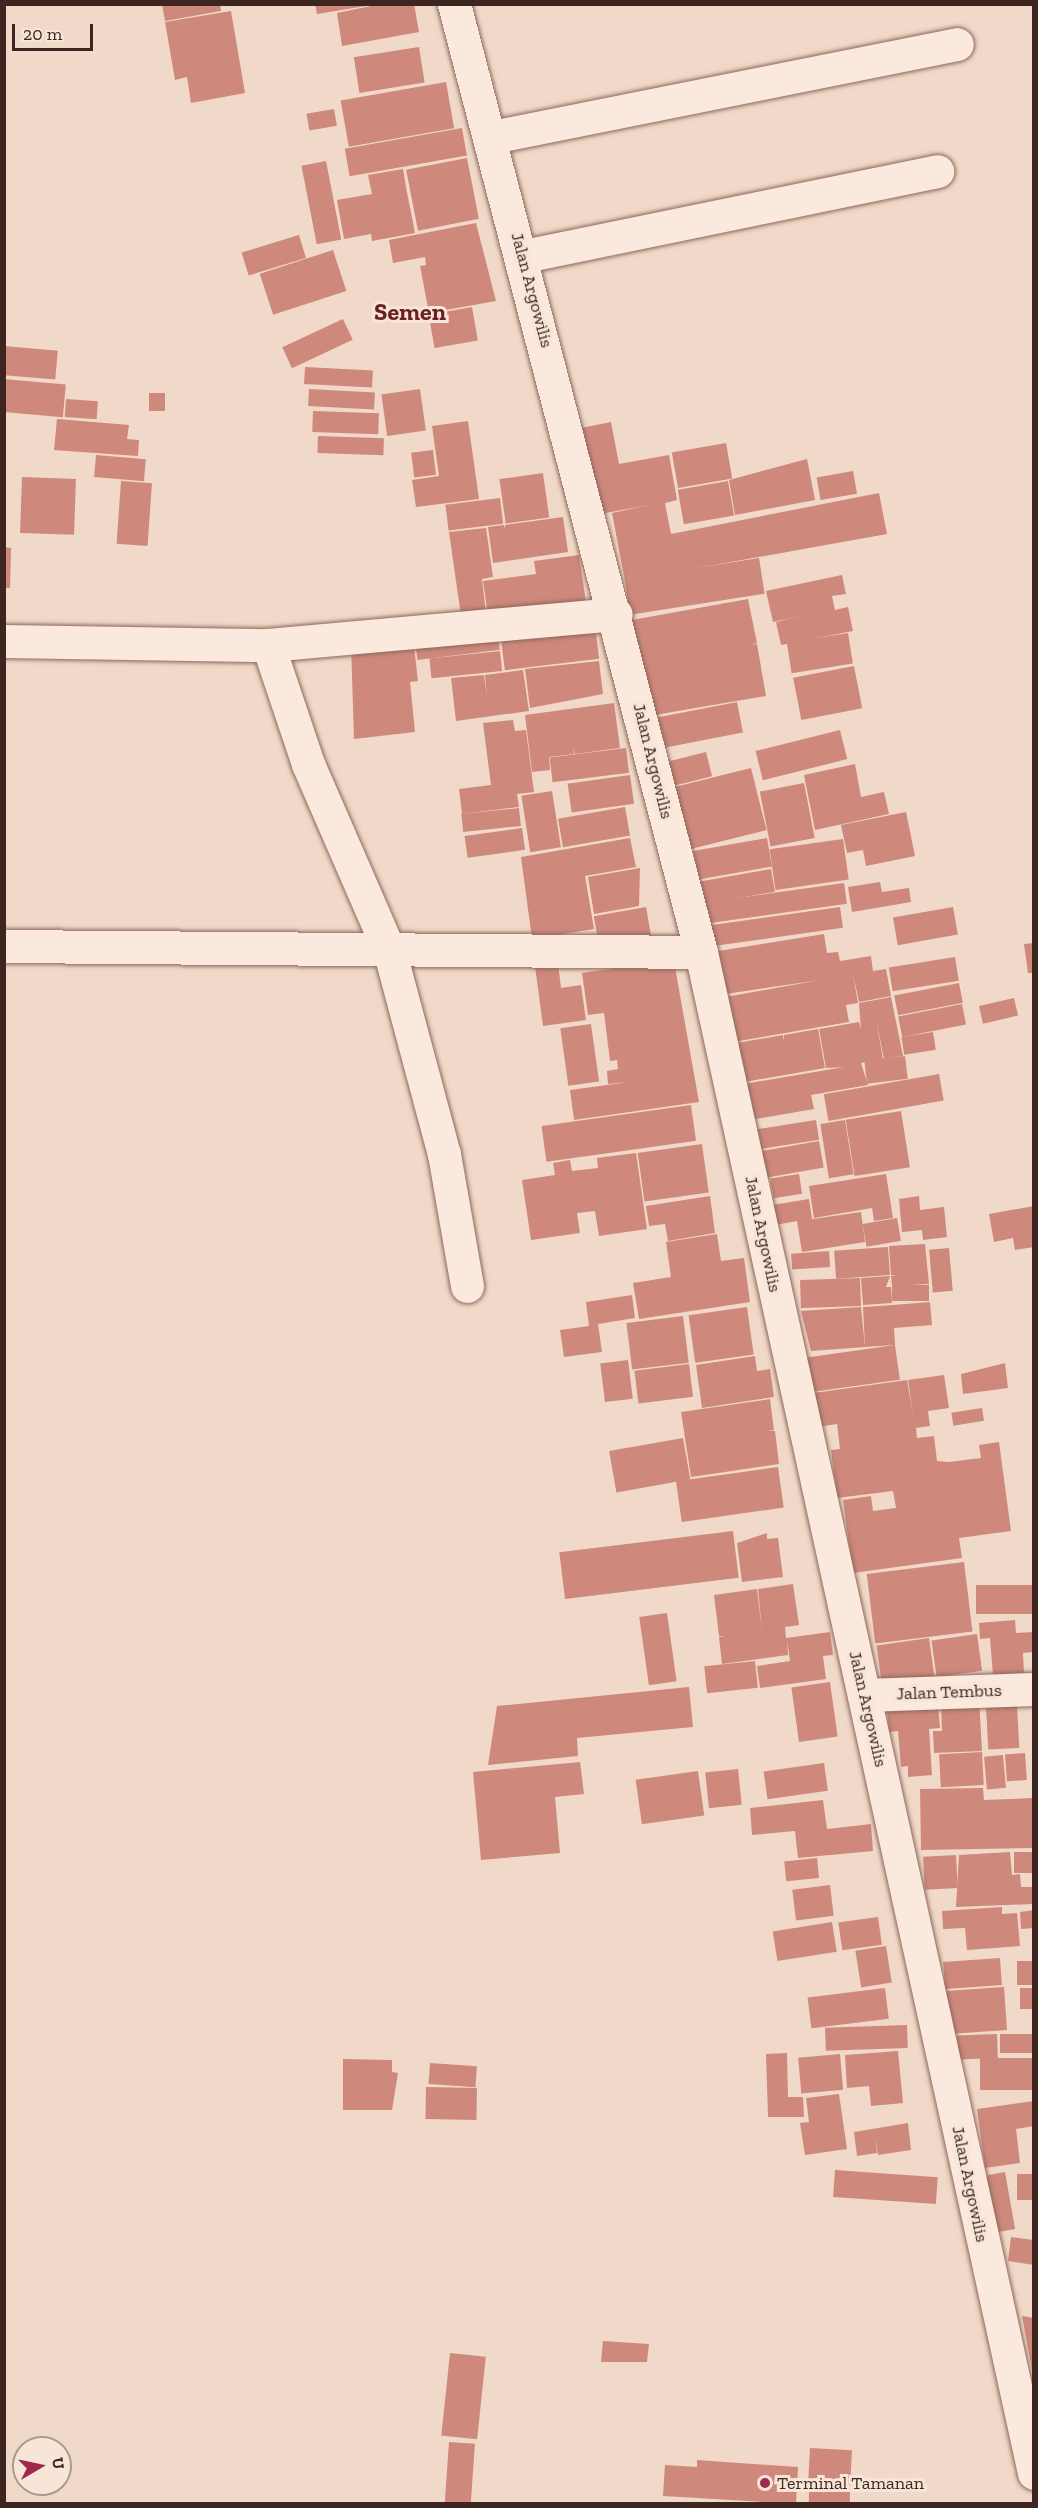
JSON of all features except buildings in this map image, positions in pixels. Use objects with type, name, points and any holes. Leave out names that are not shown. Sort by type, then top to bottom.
[{"type":"street","name":"Jalan Argowilis","points":[[454,4],[524,256],[701,952],[1034,2473]]},
{"type":"street","points":[[492,137],[957,44]]},
{"type":"street","points":[[524,256],[937,171]]},
{"type":"street","points":[[4,641],[268,645],[616,614]]},
{"type":"street","points":[[268,645],[308,764],[390,953],[444,1154],[467,1286]]},
{"type":"street","points":[[4,946],[390,953],[701,952]]},
{"type":"street","name":"Jalan Tembus","points":[[864,1695],[1034,1689]]},
{"type":"place","name":"Terminal Tamanan","points":[[765,2483]]},
{"type":"district","name":"Semen","points":[[410,312]]}]
